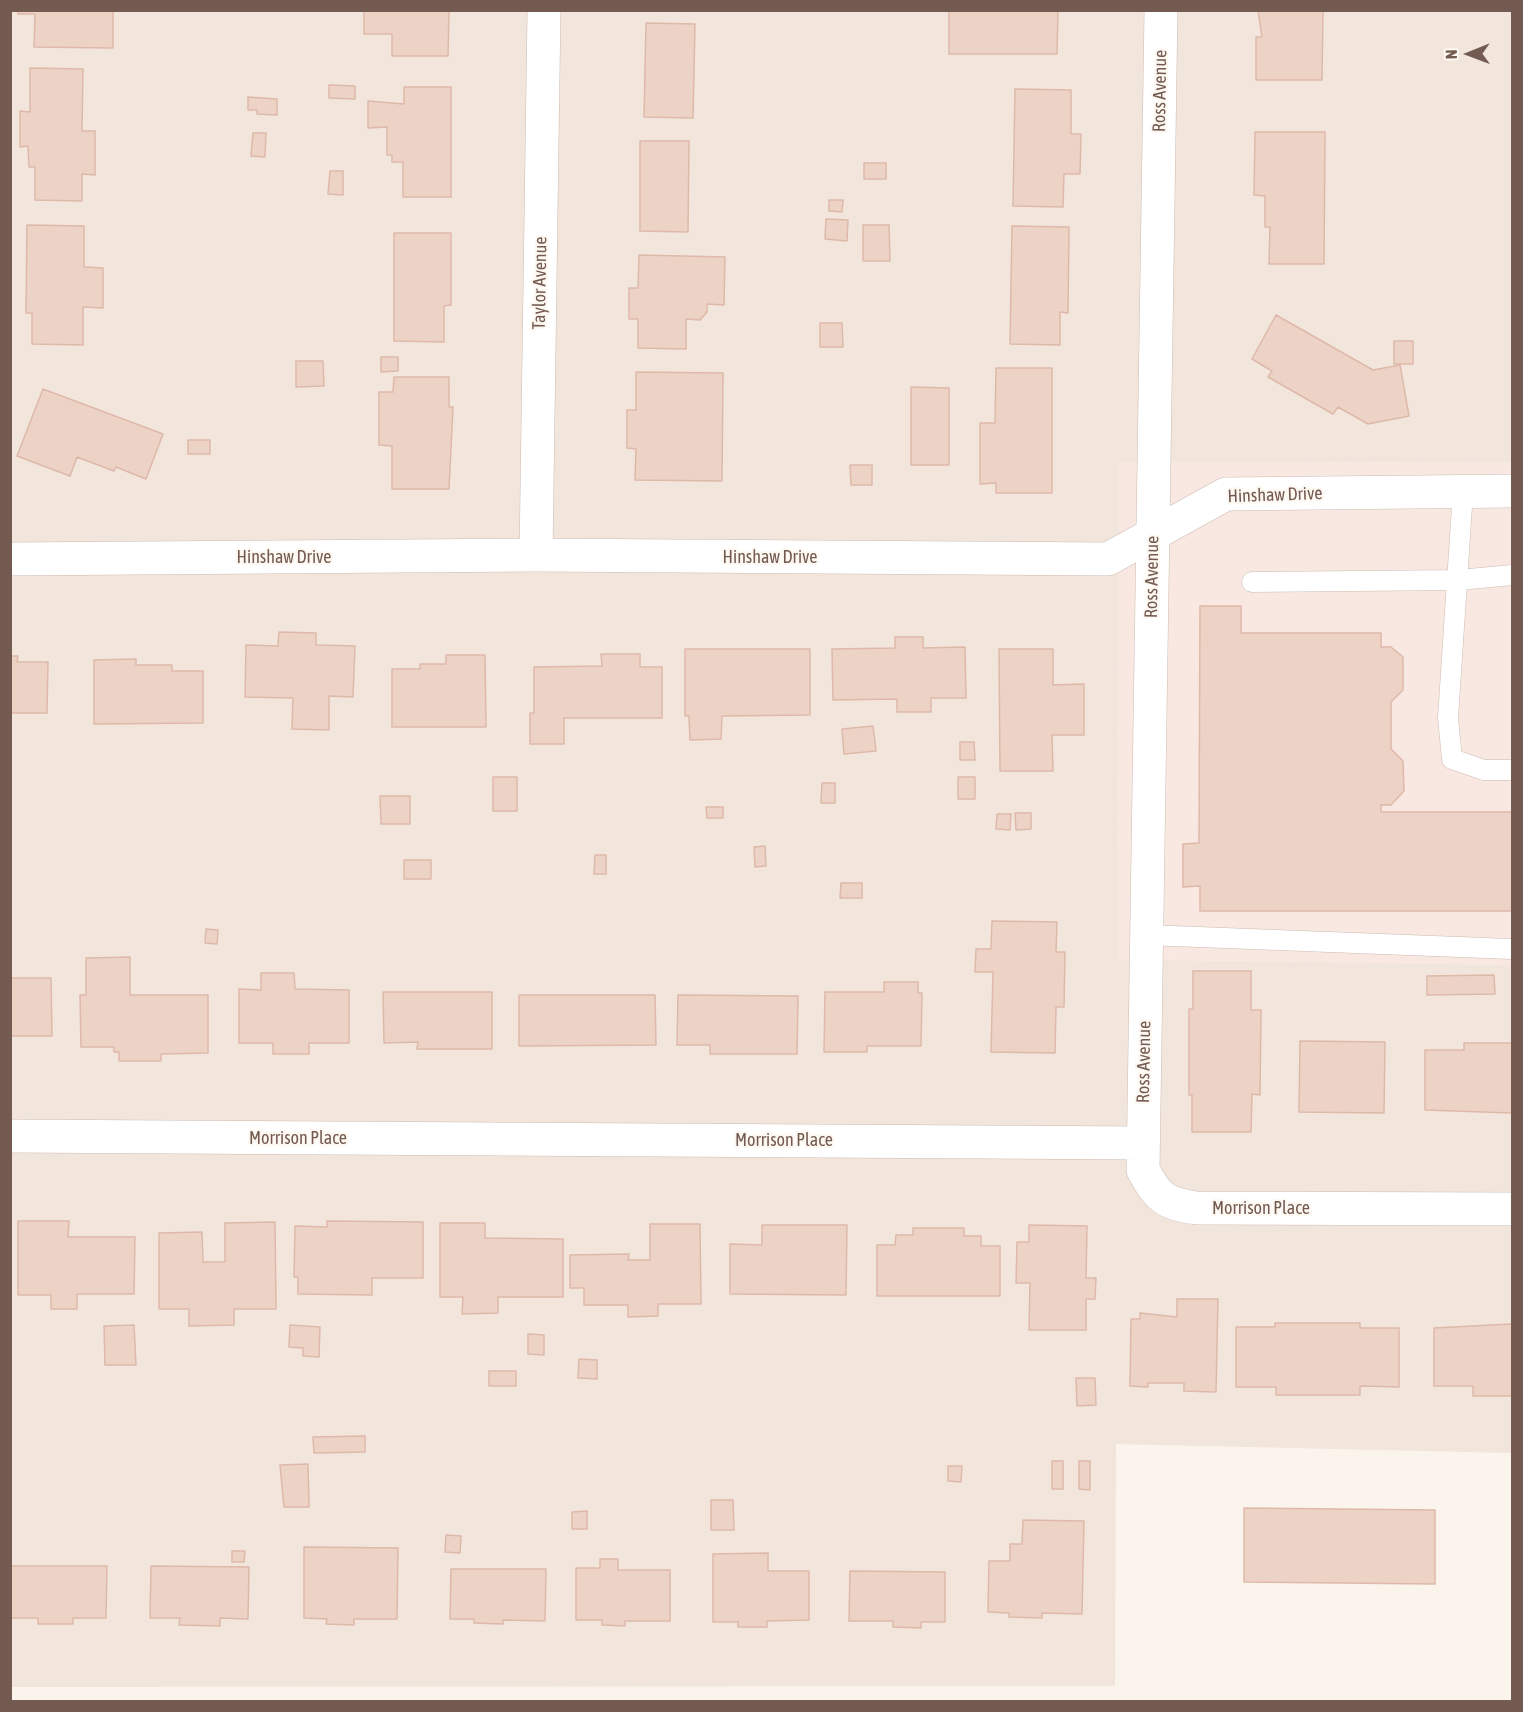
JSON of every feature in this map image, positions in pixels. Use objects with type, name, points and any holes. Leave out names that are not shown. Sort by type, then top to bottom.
[{"type":"street","name":"Taylor Avenue","points":[[536,555],[544,10]]},
{"type":"street","name":"Ross Avenue","points":[[1143,1143],[1161,10]]},
{"type":"street","name":"Hinshaw Drive","points":[[10,560],[536,555],[1108,560],[1226,494],[1512,491]]},
{"type":"street","name":"Morrison Place","points":[[10,1136],[1143,1143],[1143,1170],[1154,1192],[1173,1205],[1197,1208],[1512,1209]]},
{"type":"lane","points":[[1463,491],[1459,580],[1448,718],[1452,759],[1484,770],[1512,770]]},
{"type":"lane","points":[[1252,582],[1459,580],[1512,575]]},
{"type":"lane","points":[[1146,935],[1512,949]]},
{"type":"shaded area","points":[[10,11],[1512,11],[1512,462],[1119,463],[1118,959],[1512,965],[1512,1453],[1116,1444],[1115,1686],[11,1687]]},
{"type":"shaded area","points":[[1512,462],[1512,965],[1118,959],[1119,463]]},
{"type":"building","points":[[18,10],[113,10],[113,48],[34,47],[35,14],[18,14]]},
{"type":"building","points":[[364,10],[449,10],[448,56],[392,56],[392,34],[364,34]]},
{"type":"building","points":[[949,10],[1058,10],[1057,54],[949,54]]},
{"type":"building","points":[[1258,10],[1323,10],[1322,80],[1256,80],[1256,37],[1262,37]]},
{"type":"building","points":[[646,23],[695,24],[693,118],[644,117]]},
{"type":"building","points":[[30,68],[83,69],[82,131],[95,131],[95,175],[82,174],[82,201],[35,200],[35,167],[29,167],[28,146],[20,147],[20,111],[30,112]]},
{"type":"building","points":[[329,85],[355,86],[355,99],[329,98]]},
{"type":"building","points":[[404,87],[451,87],[451,197],[403,197],[403,162],[392,162],[392,155],[387,155],[387,127],[368,128],[368,101],[404,104]]},
{"type":"building","points":[[1015,89],[1071,90],[1071,134],[1081,134],[1080,174],[1064,174],[1063,207],[1013,206]]},
{"type":"building","points":[[248,97],[277,99],[277,115],[257,114],[257,110],[248,110]]},
{"type":"building","points":[[1255,132],[1325,132],[1324,264],[1269,264],[1270,227],[1265,227],[1265,196],[1254,195]]},
{"type":"building","points":[[253,133],[266,133],[265,157],[251,156]]},
{"type":"building","points":[[640,141],[689,141],[688,232],[640,231]]},
{"type":"building","points":[[864,163],[886,163],[886,179],[864,179]]},
{"type":"building","points":[[330,171],[343,171],[343,195],[328,194]]},
{"type":"building","points":[[829,200],[843,200],[842,212],[829,211]]},
{"type":"building","points":[[826,219],[848,220],[847,241],[825,239]]},
{"type":"building","points":[[27,225],[84,226],[84,267],[103,268],[103,308],[83,307],[83,345],[32,344],[32,313],[26,313]]},
{"type":"building","points":[[863,225],[889,225],[890,261],[863,261]]},
{"type":"building","points":[[1012,226],[1069,227],[1068,313],[1060,312],[1060,345],[1010,344]]},
{"type":"building","points":[[394,233],[451,233],[451,305],[444,306],[444,342],[394,341]]},
{"type":"building","points":[[639,255],[725,257],[724,305],[707,304],[707,312],[700,320],[686,319],[686,349],[638,348],[638,319],[629,319],[629,288],[638,288]]},
{"type":"building","points":[[1276,315],[1373,370],[1400,365],[1409,416],[1368,424],[1338,407],[1333,414],[1268,377],[1272,371],[1252,359]]},
{"type":"building","points":[[820,323],[842,323],[843,347],[820,347]]},
{"type":"building","points":[[1394,341],[1413,341],[1413,364],[1394,364]]},
{"type":"building","points":[[381,357],[398,357],[398,371],[381,372]]},
{"type":"building","points":[[296,361],[323,361],[324,386],[296,387]]},
{"type":"building","points":[[996,368],[1052,368],[1052,493],[996,493],[996,483],[980,484],[980,423],[995,423]]},
{"type":"building","points":[[636,372],[723,373],[722,481],[635,480],[636,449],[627,448],[627,410],[636,410]]},
{"type":"building","points":[[394,377],[449,377],[449,407],[453,407],[449,489],[392,489],[392,446],[379,445],[379,392],[393,392]]},
{"type":"building","points":[[911,387],[949,388],[949,465],[911,465]]},
{"type":"building","points":[[43,389],[163,434],[146,479],[116,467],[114,471],[77,457],[70,476],[17,456]]},
{"type":"building","points":[[188,440],[210,440],[210,454],[188,454]]},
{"type":"building","points":[[850,465],[872,465],[872,485],[851,485]]},
{"type":"building","points":[[1200,606],[1241,606],[1241,633],[1381,633],[1381,647],[1391,647],[1403,657],[1403,690],[1391,702],[1391,749],[1403,761],[1404,791],[1391,805],[1381,805],[1381,812],[1512,812],[1512,911],[1200,911],[1200,886],[1183,887],[1183,844],[1199,843]]},
{"type":"building","points":[[279,632],[316,633],[316,645],[355,646],[353,697],[329,696],[329,730],[292,729],[293,698],[245,697],[246,645],[278,646]]},
{"type":"building","points":[[895,637],[923,637],[923,648],[965,647],[966,698],[931,698],[931,712],[897,712],[897,699],[833,700],[832,649],[895,648]]},
{"type":"building","points":[[685,649],[810,649],[810,715],[722,716],[721,739],[690,740],[689,716],[685,716]]},
{"type":"building","points":[[999,649],[1053,649],[1053,685],[1084,684],[1084,735],[1052,735],[1053,771],[1000,771]]},
{"type":"building","points":[[601,654],[640,654],[640,667],[662,667],[662,718],[564,718],[564,744],[530,744],[530,713],[534,713],[534,667],[602,666]]},
{"type":"building","points":[[446,655],[485,655],[486,727],[392,727],[392,669],[420,669],[420,664],[446,664]]},
{"type":"building","points":[[10,656],[18,656],[17,662],[48,662],[47,713],[10,713]]},
{"type":"building","points":[[136,659],[136,665],[172,665],[172,671],[203,671],[203,723],[94,724],[94,660]]},
{"type":"building","points":[[873,726],[876,751],[844,754],[842,729]]},
{"type":"building","points":[[960,742],[974,742],[975,760],[960,760]]},
{"type":"building","points":[[493,777],[517,777],[517,811],[493,811]]},
{"type":"building","points":[[958,777],[975,777],[975,799],[958,799]]},
{"type":"building","points":[[822,783],[835,783],[835,803],[821,803]]},
{"type":"building","points":[[380,796],[410,796],[410,824],[381,824]]},
{"type":"building","points":[[706,807],[723,807],[723,818],[707,818]]},
{"type":"building","points":[[1015,813],[1031,813],[1031,829],[1016,830]]},
{"type":"building","points":[[997,814],[1011,814],[1010,830],[996,829]]},
{"type":"building","points":[[765,846],[766,866],[755,867],[754,847]]},
{"type":"building","points":[[595,855],[606,855],[606,874],[594,874]]},
{"type":"building","points":[[404,860],[431,860],[431,879],[404,879]]},
{"type":"building","points":[[841,883],[862,883],[862,898],[840,898]]},
{"type":"building","points":[[992,921],[1057,922],[1056,952],[1065,952],[1064,1007],[1056,1007],[1055,1053],[991,1052],[993,972],[975,972],[976,949],[991,949]]},
{"type":"building","points":[[206,929],[218,930],[217,944],[205,943]]},
{"type":"building","points":[[130,957],[130,995],[208,995],[208,1053],[161,1054],[161,1061],[119,1061],[119,1052],[114,1052],[114,1047],[81,1047],[80,995],[86,995],[86,958]]},
{"type":"building","points":[[1193,971],[1251,971],[1251,1010],[1261,1010],[1260,1095],[1252,1094],[1251,1132],[1192,1132],[1192,1095],[1189,1095],[1189,1009],[1193,1009]]},
{"type":"building","points":[[261,973],[294,973],[295,989],[349,990],[349,1043],[309,1043],[309,1054],[273,1054],[273,1043],[239,1043],[239,989],[261,990]]},
{"type":"building","points":[[1494,975],[1495,994],[1427,995],[1427,976]]},
{"type":"building","points":[[10,978],[51,978],[52,1036],[10,1036]]},
{"type":"building","points":[[884,982],[918,982],[918,993],[922,993],[921,1046],[867,1046],[867,1052],[824,1052],[825,992],[884,992]]},
{"type":"building","points":[[383,992],[492,992],[492,1049],[417,1049],[418,1042],[384,1043]]},
{"type":"building","points":[[519,995],[655,995],[656,1045],[519,1046]]},
{"type":"building","points":[[678,995],[798,996],[797,1054],[710,1054],[710,1045],[677,1045]]},
{"type":"building","points":[[1300,1041],[1385,1042],[1384,1113],[1299,1112]]},
{"type":"building","points":[[1464,1043],[1512,1043],[1512,1113],[1425,1110],[1425,1050],[1464,1050]]},
{"type":"building","points":[[18,1221],[69,1221],[68,1237],[135,1237],[134,1294],[77,1294],[77,1309],[51,1309],[51,1295],[18,1295]]},
{"type":"building","points":[[327,1221],[423,1222],[423,1278],[372,1278],[372,1295],[298,1294],[298,1277],[294,1277],[295,1226],[327,1227]]},
{"type":"building","points":[[275,1222],[276,1309],[234,1309],[234,1325],[189,1326],[189,1309],[159,1309],[159,1233],[202,1232],[203,1262],[225,1262],[225,1223]]},
{"type":"building","points":[[440,1223],[485,1223],[485,1238],[563,1239],[563,1297],[498,1297],[498,1313],[462,1314],[463,1297],[440,1297]]},
{"type":"building","points":[[650,1224],[700,1224],[701,1304],[658,1304],[658,1316],[628,1317],[628,1305],[584,1305],[584,1288],[570,1288],[570,1255],[629,1254],[628,1260],[650,1260]]},
{"type":"building","points":[[762,1225],[847,1225],[846,1295],[730,1294],[730,1244],[762,1245]]},
{"type":"building","points":[[1029,1225],[1087,1226],[1086,1278],[1096,1278],[1095,1299],[1086,1299],[1086,1330],[1029,1330],[1030,1283],[1016,1283],[1017,1242],[1029,1242]]},
{"type":"building","points":[[913,1228],[964,1228],[964,1236],[981,1236],[981,1246],[1000,1246],[1000,1296],[877,1296],[877,1245],[895,1245],[896,1235],[913,1235]]},
{"type":"building","points":[[1177,1299],[1218,1299],[1216,1392],[1184,1391],[1184,1383],[1148,1383],[1148,1387],[1130,1386],[1131,1319],[1140,1319],[1140,1313],[1177,1317]]},
{"type":"building","points":[[1275,1323],[1360,1323],[1360,1328],[1399,1328],[1399,1387],[1360,1386],[1360,1395],[1276,1395],[1276,1387],[1236,1387],[1236,1327],[1275,1327]]},
{"type":"building","points":[[1512,1324],[1512,1396],[1473,1396],[1473,1386],[1434,1386],[1434,1328]]},
{"type":"building","points":[[134,1325],[136,1365],[105,1365],[104,1326]]},
{"type":"building","points":[[290,1325],[320,1327],[319,1357],[303,1356],[303,1348],[289,1347]]},
{"type":"building","points":[[528,1334],[544,1335],[544,1355],[528,1354]]},
{"type":"building","points":[[579,1359],[597,1360],[597,1379],[578,1378]]},
{"type":"building","points":[[489,1371],[516,1371],[516,1386],[489,1386]]},
{"type":"building","points":[[1076,1378],[1095,1378],[1096,1405],[1077,1406]]},
{"type":"building","points":[[365,1436],[365,1452],[314,1453],[313,1437]]},
{"type":"building","points":[[1052,1461],[1063,1461],[1063,1489],[1052,1489]]},
{"type":"building","points":[[1079,1461],[1090,1461],[1090,1490],[1079,1489]]},
{"type":"building","points":[[308,1464],[309,1507],[284,1507],[280,1465]]},
{"type":"building","points":[[948,1466],[962,1466],[961,1482],[948,1481]]},
{"type":"building","points":[[711,1500],[733,1500],[734,1530],[711,1530]]},
{"type":"building","points":[[1244,1508],[1435,1510],[1435,1584],[1244,1582]]},
{"type":"building","points":[[587,1511],[587,1529],[572,1529],[572,1512]]},
{"type":"building","points":[[1023,1520],[1084,1521],[1082,1614],[1042,1613],[1042,1618],[1009,1617],[1009,1613],[988,1612],[989,1561],[1010,1561],[1010,1544],[1022,1544]]},
{"type":"building","points":[[446,1535],[461,1536],[460,1553],[445,1552]]},
{"type":"building","points":[[304,1547],[398,1548],[397,1619],[354,1619],[354,1625],[326,1624],[327,1619],[304,1618]]},
{"type":"building","points":[[232,1551],[245,1551],[244,1562],[232,1562]]},
{"type":"building","points":[[768,1553],[768,1571],[809,1571],[809,1620],[767,1621],[767,1627],[738,1627],[738,1622],[713,1622],[713,1554]]},
{"type":"building","points":[[600,1559],[618,1559],[618,1570],[670,1570],[670,1621],[625,1621],[625,1626],[602,1625],[602,1620],[576,1620],[576,1568],[600,1568]]},
{"type":"building","points":[[10,1566],[107,1566],[106,1618],[73,1618],[73,1624],[38,1624],[38,1618],[10,1618]]},
{"type":"building","points":[[151,1566],[249,1567],[248,1619],[220,1618],[220,1626],[179,1625],[180,1618],[150,1618]]},
{"type":"building","points":[[451,1569],[546,1569],[545,1621],[503,1620],[503,1624],[474,1623],[474,1619],[450,1619]]},
{"type":"building","points":[[850,1571],[945,1572],[945,1622],[921,1622],[921,1628],[893,1627],[893,1621],[849,1621]]}]
